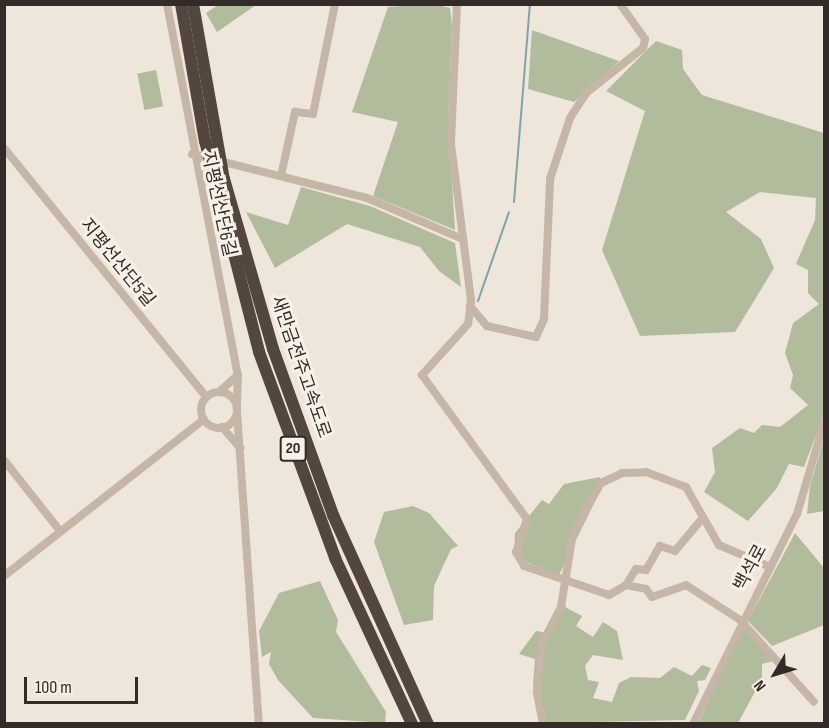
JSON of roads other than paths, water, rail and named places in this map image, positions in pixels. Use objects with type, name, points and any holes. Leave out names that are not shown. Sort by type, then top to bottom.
[{"type":"highway","name":"새만금전주고속도로","points":[[181,4],[259,352],[299,469],[364,626],[412,723]]},
{"type":"highway","name":"새만금전주고속도로","points":[[193,4],[210,139]]},
{"type":"highway","name":"새만금전주고속도로","points":[[219,180],[309,450],[428,723]]},
{"type":"street","name":"지평선산단6길","points":[[167,4],[192,154],[238,375],[237,411]]},
{"type":"street","points":[[281,176],[295,112],[313,114],[335,4]]},
{"type":"street","points":[[457,4],[451,144],[460,238],[470,306],[468,324],[422,375],[527,519],[516,552],[519,560],[564,580],[609,595],[626,585],[636,569],[646,570],[660,546],[675,551],[701,520]]},
{"type":"street","points":[[470,306],[488,326],[536,337],[544,319],[550,179],[570,118],[586,93],[644,48],[645,39],[620,4]]},
{"type":"street","name":"지평선산단5길","points":[[4,147],[207,397]]},
{"type":"street","points":[[192,154],[368,198],[460,238]]},
{"type":"street","points":[[4,576],[204,419],[207,397],[219,392],[238,375]]},
{"type":"street","points":[[219,392],[232,397],[237,411],[259,723]]},
{"type":"street","points":[[222,428],[237,411]]},
{"type":"street","points":[[204,419],[222,428],[240,448]]},
{"type":"street","name":"백석로","points":[[693,723],[740,620],[797,514],[825,423]]},
{"type":"street","points":[[4,460],[60,531]]},
{"type":"street","points":[[543,723],[537,693],[542,644],[561,607],[564,561],[587,503],[601,483],[622,473],[646,472],[692,490],[701,520],[719,545],[770,567]]},
{"type":"street","points":[[626,585],[646,589],[652,597],[686,585],[740,620],[814,702]]},
{"type":"waterway","points":[[514,202],[530,4]]},
{"type":"waterway","points":[[478,301],[509,212]]}]
